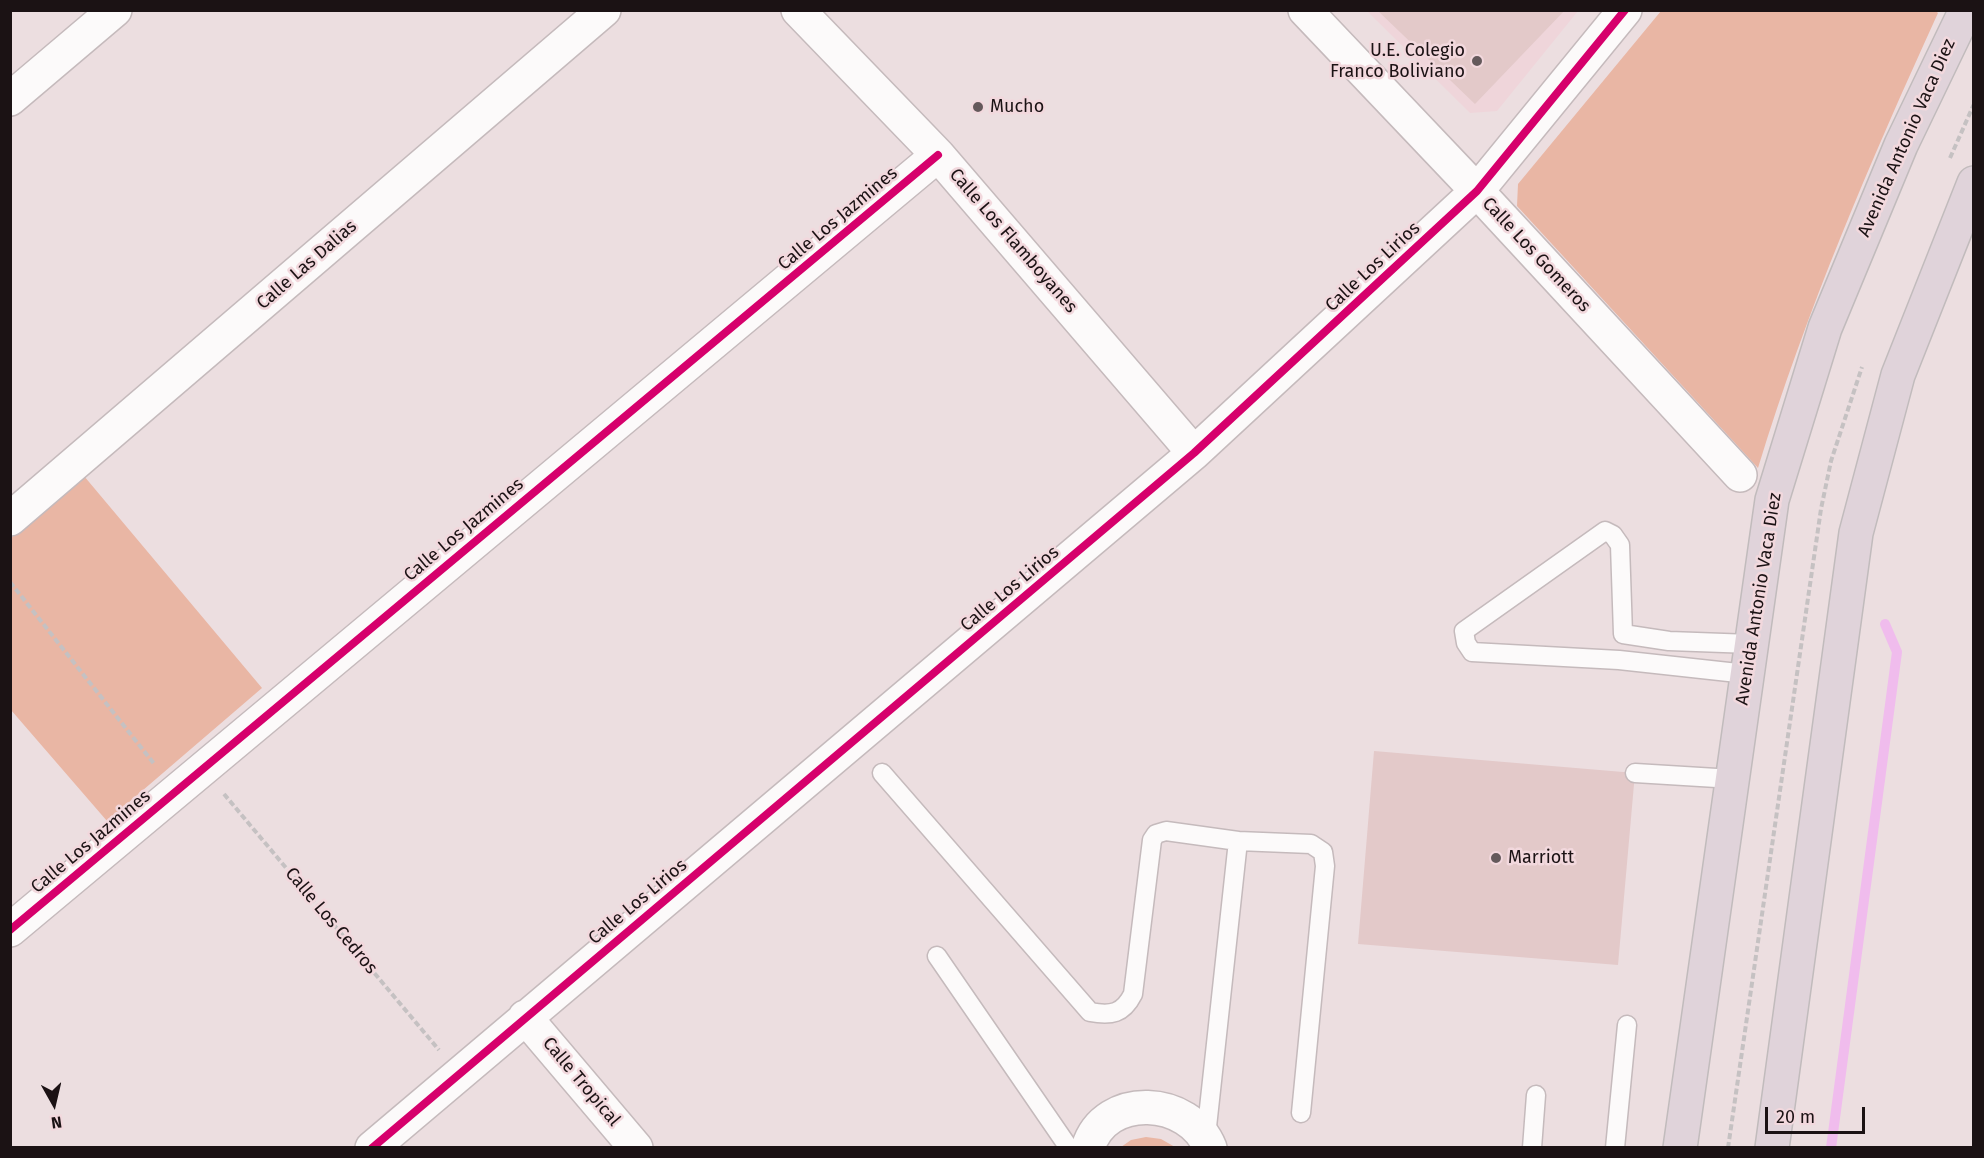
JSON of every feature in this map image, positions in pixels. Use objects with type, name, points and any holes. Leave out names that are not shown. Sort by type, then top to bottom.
[{"type":"highway","name":"Avenida Antonio Vaca Diez","points":[[1680,1148],[1772,500],[1826,328],[1901,145],[1966,10]]},
{"type":"highway","points":[[1772,1148],[1856,533],[1898,375],[1974,183]]},
{"type":"street","points":[[10,99],[115,10]]},
{"type":"street","name":"Calle Las Dalias","points":[[10,519],[604,10]]},
{"type":"street","name":"Calle Los Flamboyanes","points":[[798,10],[938,155],[1194,453]]},
{"type":"street","name":"Calle Los Gomeros","points":[[1305,10],[1477,191],[1740,475]]},
{"type":"street","name":"Calle Los Lirios","points":[[372,1148],[1194,453],[1477,191],[1625,10]]},
{"type":"street","name":"Calle Los Jazmines","points":[[10,930],[938,155]]},
{"type":"street","name":"Calle Tropical","points":[[525,1017],[636,1148]]},
{"type":"street","points":[[1088,1148],[1090,1140],[1108,1119],[1133,1107],[1160,1106],[1186,1117],[1208,1142]]},
{"type":"lane","points":[[1619,660],[1623,634],[1620,545],[1613,535],[1605,531],[1464,631],[1466,643],[1472,652],[1619,660],[1749,659]]},
{"type":"lane","points":[[1623,634],[1669,641],[1749,659]]},
{"type":"lane","points":[[882,773],[1090,1012],[1108,1016],[1119,1012],[1133,994],[1152,840],[1156,834],[1166,831],[1238,841],[1311,844],[1323,852],[1325,866],[1301,1113]]},
{"type":"lane","points":[[1635,773],[1733,778]]},
{"type":"lane","points":[[1208,1142],[1238,841]]},
{"type":"lane","points":[[938,956],[1069,1148]]},
{"type":"lane","points":[[1615,1148],[1627,1025]]},
{"type":"lane","points":[[1532,1148],[1536,1095]]},
{"type":"path","points":[[10,582],[175,790]]},
{"type":"shaded area","points":[[1935,10],[1938,13],[1864,181],[1818,294],[1758,468],[1517,206],[1518,184],[1661,11]]},
{"type":"shaded area","name":"U.E. Colegio Franco Boliviano","points":[[1367,11],[1578,11],[1497,111],[1470,113]]},
{"type":"shaded area","points":[[84,476],[262,688],[107,821],[11,710],[10,539]]},
{"type":"shaded area","points":[[1146,1137],[1161,1139],[1175,1147],[1121,1147],[1131,1140]]},
{"type":"building","name":"U.E. Colegio Franco Boliviano","points":[[1377,10],[1565,10],[1475,104]]},
{"type":"building","name":"Marriott","points":[[1374,751],[1635,773],[1618,965],[1358,944]]},
{"type":"waterway","points":[[1831,1148],[1897,652],[1885,624]]},
{"type":"cycle path","points":[[372,1148],[1194,453],[1477,191],[1625,10]]},
{"type":"cycle path","points":[[10,930],[938,155]]},
{"type":"place","name":"U.E. Colegio Franco Boliviano","points":[[1477,61]]},
{"type":"place","name":"Mucho","points":[[978,107]]},
{"type":"place","name":"Marriott","points":[[1496,858]]}]
